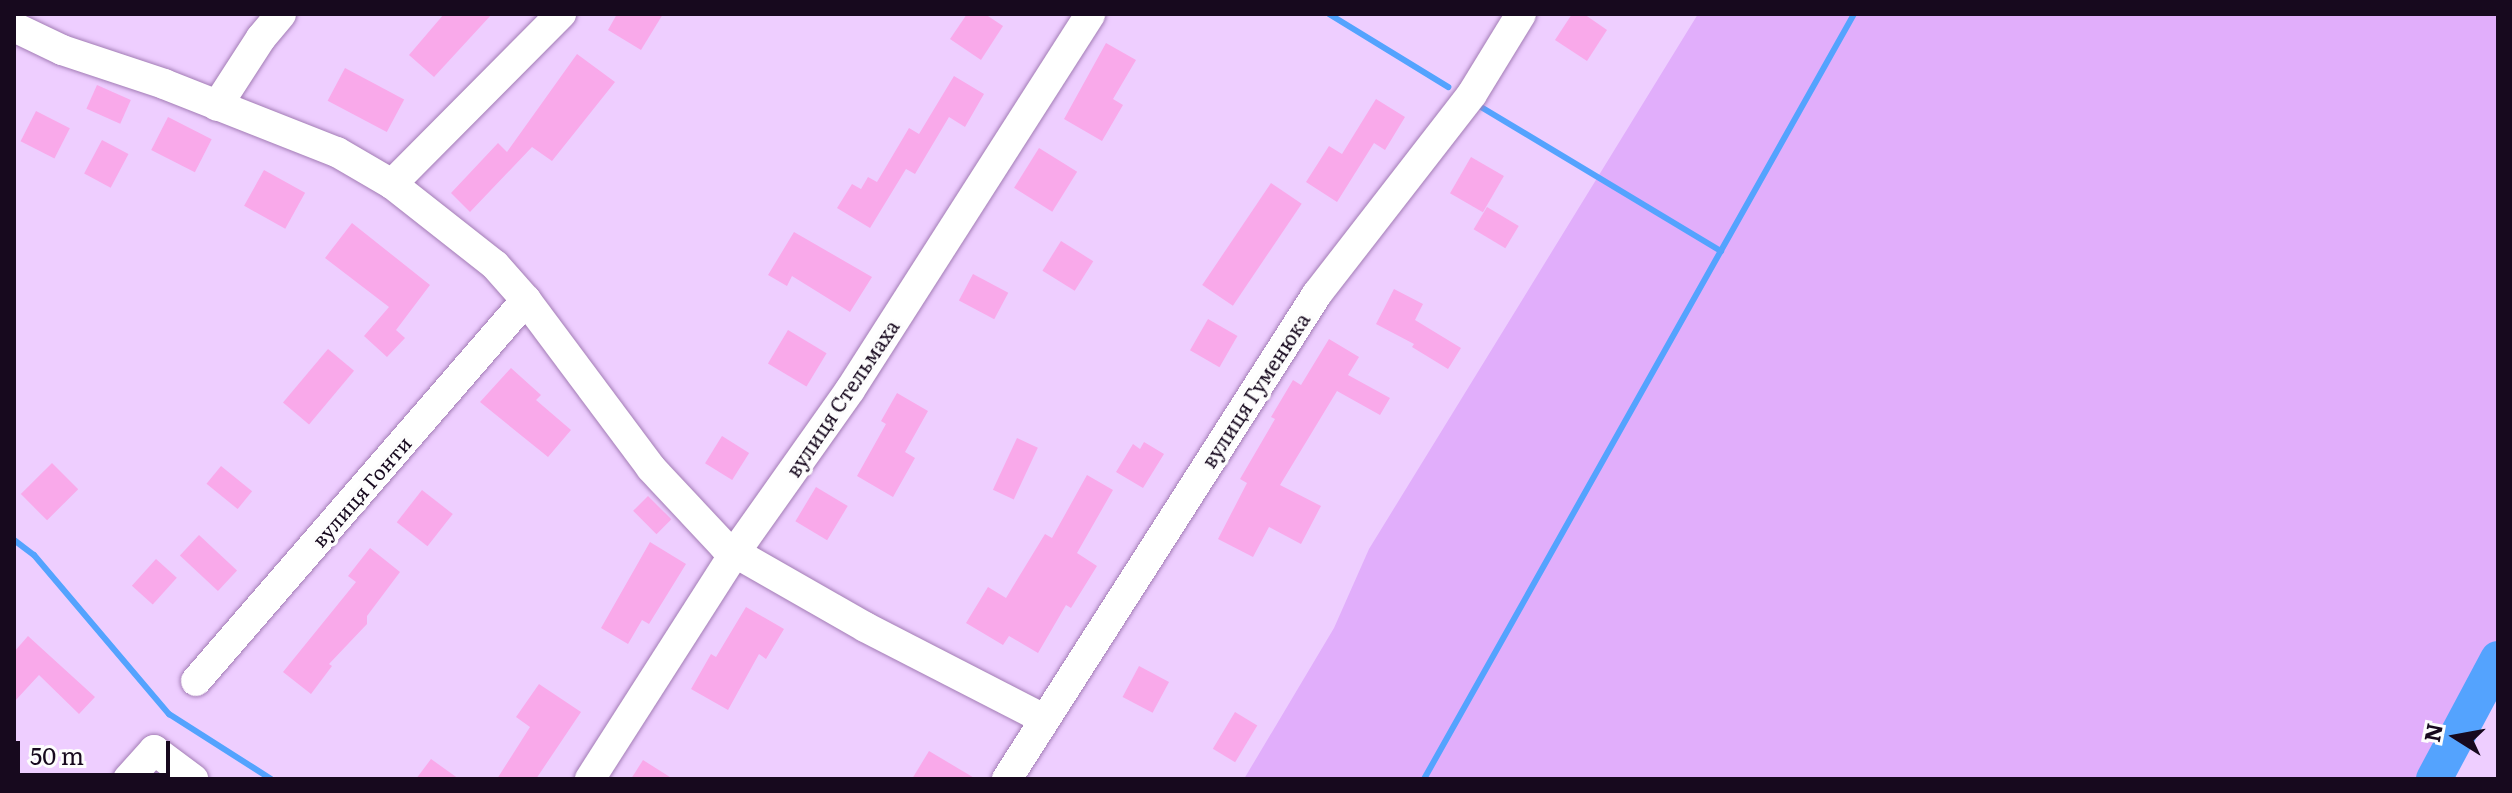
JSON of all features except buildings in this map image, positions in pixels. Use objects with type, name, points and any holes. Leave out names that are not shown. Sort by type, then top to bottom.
[{"type":"street","points":[[217,106],[261,38],[281,14]]},
{"type":"street","points":[[392,184],[561,14]]},
{"type":"street","name":"вулиця Стельмаха","points":[[590,779],[736,551],[850,390],[1090,14]]},
{"type":"street","name":"вулиця Гуменюка","points":[[1007,779],[1317,294],[1472,94],[1521,14]]},
{"type":"street","points":[[14,27],[62,50],[337,152],[392,184],[495,265],[526,300],[651,468],[725,547],[865,627],[1044,719]]},
{"type":"street","name":"вулиця Гонти","points":[[196,681],[526,300]]},
{"type":"street","points":[[128,779],[154,750],[193,779]]},
{"type":"shaded area","points":[[1698,14],[2498,14],[2498,659],[2434,779],[1244,779],[1334,628],[1369,549]]},
{"type":"waterway","points":[[1329,14],[1448,87]]},
{"type":"waterway","points":[[1424,779],[1854,14]]},
{"type":"waterway","points":[[1476,104],[1721,251]]},
{"type":"waterway","points":[[14,540],[34,555],[169,714],[271,779]]},
{"type":"waterway","points":[[2434,779],[2498,659]]}]
